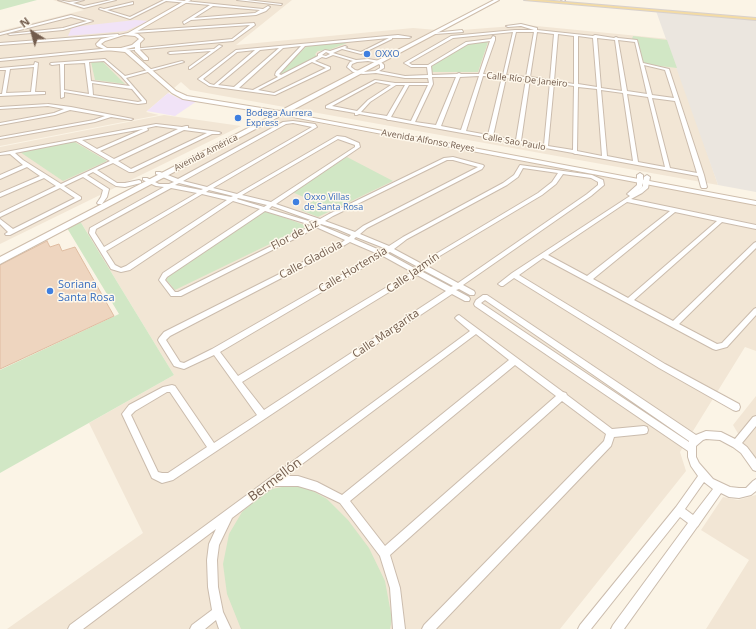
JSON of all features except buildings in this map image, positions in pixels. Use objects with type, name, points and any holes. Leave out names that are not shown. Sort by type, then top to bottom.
[{"type":"main road","points":[[526,0],[659,9]]},
{"type":"main road","points":[[558,0],[756,17]]},
{"type":"street","points":[[59,0],[84,7],[115,0]]},
{"type":"street","points":[[69,3],[83,0]]},
{"type":"street","points":[[104,10],[132,3],[127,0]]},
{"type":"street","points":[[100,9],[130,18],[164,0],[211,6],[265,10]]},
{"type":"street","points":[[129,34],[187,3],[196,0]]},
{"type":"street","points":[[238,0],[275,3],[280,2]]},
{"type":"street","name":"Avenida América","points":[[0,260],[100,203],[160,174],[356,72],[378,64],[491,0]]},
{"type":"street","name":"Avenida América","points":[[431,33],[497,0]]},
{"type":"street","points":[[134,32],[141,34],[187,3]]},
{"type":"street","points":[[126,5],[136,8]]},
{"type":"street","points":[[184,23],[211,6]]},
{"type":"street","points":[[190,20],[256,14],[269,7]]},
{"type":"street","points":[[220,17],[233,8]]},
{"type":"street","points":[[141,9],[146,10]]},
{"type":"street","points":[[73,15],[92,21],[65,28],[0,34],[73,15]]},
{"type":"street","points":[[50,21],[65,28]]},
{"type":"street","points":[[0,60],[137,46],[232,40],[254,24],[1,44]]},
{"type":"street","points":[[500,27],[531,26],[536,29],[518,142]]},
{"type":"street","points":[[63,39],[66,33],[65,28]]},
{"type":"street","points":[[57,39],[65,28]]},
{"type":"street","points":[[431,33],[476,30]]},
{"type":"street","points":[[490,137],[516,31]]},
{"type":"street","points":[[492,40],[467,43],[429,66],[411,66],[406,63],[452,37],[495,32],[535,31],[633,40],[637,42],[643,64],[668,169]]},
{"type":"street","points":[[463,132],[495,32]]},
{"type":"street","points":[[60,34],[66,33]]},
{"type":"street","points":[[546,148],[556,33]]},
{"type":"street","points":[[118,35],[107,38],[98,44],[102,48],[124,50],[137,46],[142,39],[141,34]]},
{"type":"street","points":[[575,153],[576,35]]},
{"type":"street","points":[[341,48],[361,53],[394,36]]},
{"type":"street","points":[[313,61],[329,68],[280,92],[272,94],[215,86],[206,84],[200,79],[236,51],[394,36],[409,37]]},
{"type":"street","points":[[596,36],[605,158]]},
{"type":"street","points":[[616,38],[636,163]]},
{"type":"street","points":[[328,57],[341,48],[365,39]]},
{"type":"street","points":[[282,77],[277,75],[277,72],[305,44]]},
{"type":"street","name":"Avenida Alfonso Reyes","points":[[137,46],[140,54],[152,68],[185,98],[281,111],[643,178],[756,203]]},
{"type":"street","points":[[165,50],[191,69],[220,46]]},
{"type":"street","points":[[236,88],[283,46]]},
{"type":"street","points":[[215,86],[259,49]]},
{"type":"street","name":"Avenida Alfonso Reyes","points":[[124,50],[152,68]]},
{"type":"street","points":[[170,53],[214,50]]},
{"type":"street","points":[[321,56],[319,55],[322,52],[332,53],[356,61]]},
{"type":"street","points":[[254,91],[321,56],[351,64]]},
{"type":"street","points":[[344,61],[348,59]]},
{"type":"street","points":[[52,64],[105,60],[123,76],[145,102],[138,103],[63,91]]},
{"type":"street","points":[[87,61],[91,95]]},
{"type":"street","points":[[123,76],[180,61]]},
{"type":"street","points":[[351,64],[356,61]]},
{"type":"street","name":"Calle Río De Janeiro","points":[[356,61],[378,64],[405,75]]},
{"type":"street","points":[[62,63],[62,97]]},
{"type":"street","points":[[351,64],[350,67],[356,72]]},
{"type":"street","points":[[376,72],[378,64]]},
{"type":"street","points":[[643,64],[667,69],[704,187]]},
{"type":"street","points":[[0,69],[36,65],[33,94]]},
{"type":"street","points":[[412,123],[431,84],[429,66]]},
{"type":"street","points":[[8,68],[2,95],[44,93]]},
{"type":"street","name":"Calle Río De Janeiro","points":[[356,72],[376,72],[405,75],[482,74],[528,77],[625,93],[677,99]]},
{"type":"street","points":[[438,127],[459,75]]},
{"type":"street","name":"Calle Sao Paulo","points":[[395,84],[375,81],[328,107],[357,114],[438,127],[546,148],[701,175]]},
{"type":"street","points":[[90,82],[133,88]]},
{"type":"street","points":[[357,114],[369,101],[395,84],[431,84]]},
{"type":"street","points":[[388,119],[406,85]]},
{"type":"street","points":[[0,108],[48,105],[110,116],[131,118]]},
{"type":"street","points":[[0,124],[55,114],[71,108]]},
{"type":"street","points":[[0,138],[95,121],[110,116]]},
{"type":"street","points":[[103,250],[207,188],[314,128],[314,126],[306,124],[293,122],[285,123],[98,225],[91,231],[103,250],[114,267],[118,270],[123,270],[232,199],[336,138],[343,138],[358,145],[358,147],[265,208]]},
{"type":"street","points":[[97,151],[156,125]]},
{"type":"street","points":[[0,154],[12,153],[76,139],[156,125],[186,127],[219,133]]},
{"type":"street","points":[[0,215],[186,127]]},
{"type":"street","points":[[76,139],[132,171],[212,132]]},
{"type":"street","points":[[0,159],[12,153]]},
{"type":"street","points":[[0,221],[10,233],[79,198],[27,165],[12,153]]},
{"type":"street","name":"Flor de Liz","points":[[265,208],[163,276],[162,280],[173,294],[181,293],[439,163],[453,158],[480,164]]},
{"type":"street","name":"Calle Gladiola","points":[[177,364],[162,340],[167,334],[349,239],[364,227],[480,168],[480,164]]},
{"type":"street","points":[[0,177],[27,165]]},
{"type":"street","name":"Calle Hortensia","points":[[177,364],[187,365],[215,351],[386,251],[405,238],[512,180],[520,168],[524,166],[562,172]]},
{"type":"street","points":[[93,170],[116,184],[125,185],[145,181],[202,192],[356,234],[420,269],[472,293]]},
{"type":"street","name":"Calle Margarita","points":[[212,449],[175,390],[170,388],[128,410],[126,416],[155,475],[162,478],[170,477],[459,286],[601,185],[599,180],[562,172]]},
{"type":"street","name":"Calle Jazmín","points":[[238,380],[420,269],[436,256],[540,194],[554,183],[562,172]]},
{"type":"street","points":[[160,174],[178,181],[239,195],[270,204],[319,223],[349,239],[386,251]]},
{"type":"street","points":[[83,175],[106,189]]},
{"type":"street","points":[[0,195],[44,176]]},
{"type":"street","points":[[94,182],[104,177]]},
{"type":"street","points":[[501,284],[624,201],[643,190],[643,178]]},
{"type":"street","name":"Avenida Alfonso Reyes","points":[[643,178],[704,187],[756,197]]},
{"type":"street","name":"Avenida América","points":[[63,224],[145,181]]},
{"type":"street","points":[[100,203],[104,197],[106,189],[116,184]]},
{"type":"street","points":[[624,201],[756,227]]},
{"type":"street","points":[[588,279],[674,210]]},
{"type":"street","points":[[630,300],[721,220]]},
{"type":"street","name":"Avenida América","points":[[0,254],[49,232]]},
{"type":"street","points":[[674,324],[756,244]]},
{"type":"street","points":[[544,256],[630,300],[712,345],[720,347],[724,345],[756,311]]},
{"type":"street","points":[[420,269],[466,299]]},
{"type":"street","points":[[514,275],[662,366],[736,407]]},
{"type":"street","points":[[485,297],[693,444],[477,303],[485,297]]},
{"type":"street","points":[[459,318],[563,395],[611,433],[644,430]]},
{"type":"street","name":"Bermellón","points":[[74,629],[475,331]]},
{"type":"street","points":[[215,351],[264,416]]},
{"type":"street","points":[[343,500],[516,360]]},
{"type":"street","points":[[384,554],[563,395]]},
{"type":"street","points":[[736,444],[756,420]]},
{"type":"street","points":[[428,629],[608,443],[611,433]]},
{"type":"street","points":[[755,487],[748,492],[739,493],[719,488],[703,476],[695,466],[692,457],[693,444],[700,437],[713,435],[736,444],[751,458],[756,467]]},
{"type":"street","points":[[584,629],[679,510],[703,476]]},
{"type":"street","points":[[274,481],[298,481],[317,487],[343,500],[364,525],[384,554],[396,588],[399,629]]},
{"type":"street","points":[[617,629],[719,488]]},
{"type":"street","points":[[679,510],[695,523]]},
{"type":"street","points":[[225,629],[218,612],[213,587],[212,560],[214,544],[228,516]]},
{"type":"street","points":[[196,629],[218,612]]},
{"type":"shaded area","points":[[53,0],[292,0],[236,45],[413,28],[449,31],[526,25],[669,39],[718,185],[190,90],[181,82],[146,112],[159,115],[0,146],[0,31],[84,10]]},
{"type":"shaded area","points":[[656,11],[756,19],[756,192],[718,185]]},
{"type":"shaded area","points":[[135,20],[149,21],[126,31],[68,36],[72,27]]},
{"type":"shaded area","points":[[168,93],[178,98],[197,101],[175,116],[147,111]]},
{"type":"shaded area","points":[[164,115],[241,126],[0,244],[0,147]]},
{"type":"shaded area","points":[[285,117],[756,205],[756,351],[745,347],[680,452],[686,471],[560,629],[7,629],[143,533],[89,423],[174,375],[80,221],[273,119]]},
{"type":"shaded area","points":[[756,396],[756,464],[733,425]]},
{"type":"shaded area","points":[[756,495],[756,629],[706,629],[749,560],[701,530],[723,497],[738,500]]},
{"type":"green space","points":[[0,0],[37,0],[0,10]]},
{"type":"green space","points":[[633,36],[667,40],[677,68],[643,64],[637,42],[632,39]]},
{"type":"green space","points":[[352,41],[329,50],[318,51],[315,54],[317,56],[305,63],[281,74],[280,72],[308,45]]},
{"type":"green space","points":[[488,42],[478,72],[431,72],[430,68],[433,64],[468,43]]},
{"type":"green space","points":[[102,61],[125,84],[95,80],[91,62]]},
{"type":"green space","points":[[73,141],[107,161],[63,181],[20,152]]},
{"type":"green space","points":[[347,157],[393,181],[318,217],[301,210],[313,201],[292,192]]},
{"type":"green space","points":[[264,210],[307,226],[175,290],[165,278]]},
{"type":"green space","points":[[80,221],[174,375],[0,473],[0,370],[119,314],[67,228]]},
{"type":"green space","points":[[292,485],[311,490],[327,499],[348,520],[369,548],[385,581],[392,619],[390,629],[241,629],[227,594],[223,564],[229,534],[242,512],[256,500],[272,489]]},
{"type":"place","name":"OXXO","points":[[367,54]]},
{"type":"place","name":"Bodega Aurrera Express","points":[[238,118]]},
{"type":"place","name":"Oxxo Villas de Santa Rosa","points":[[296,202]]},
{"type":"place","name":"Soriana Santa Rosa","points":[[50,291]]}]
